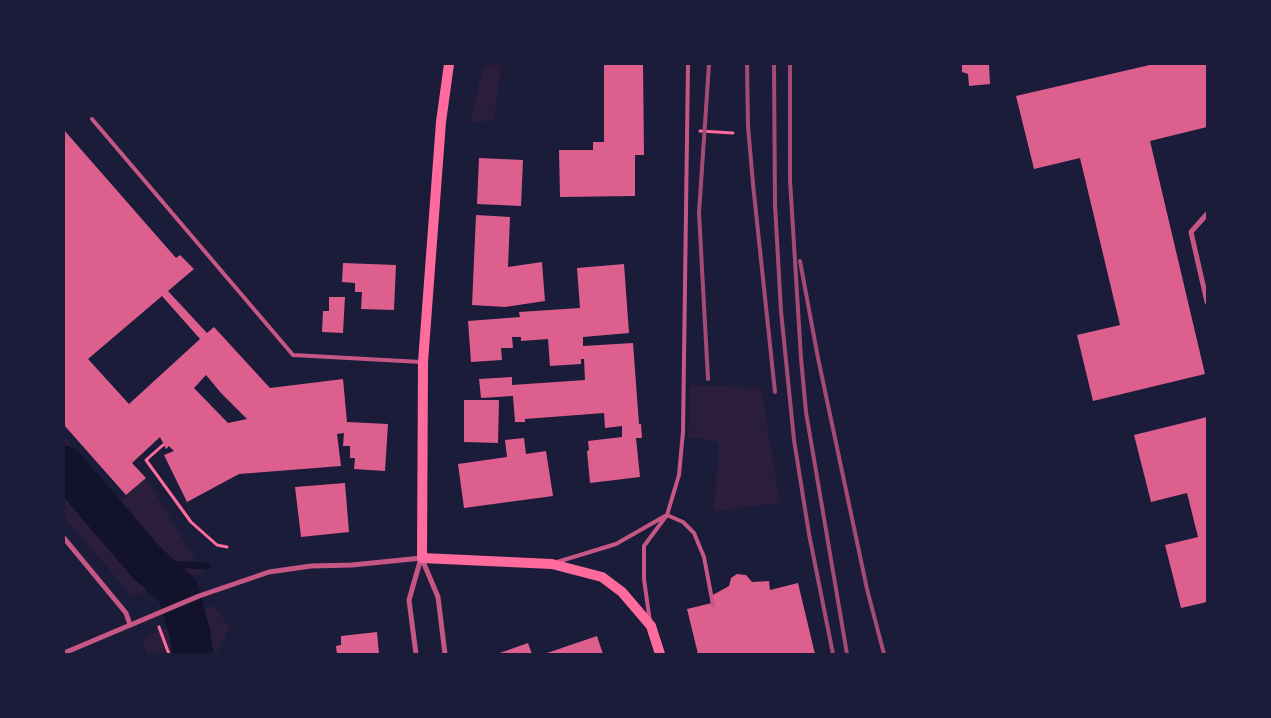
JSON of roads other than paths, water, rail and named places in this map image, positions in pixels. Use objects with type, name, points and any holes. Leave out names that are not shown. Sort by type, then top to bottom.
[{"type":"main road","points":[[449,64],[441,122],[423,362],[422,558],[552,564],[602,577],[622,592],[651,626],[660,654]]},
{"type":"street","points":[[1207,214],[1191,232],[1207,302]]},
{"type":"street","points":[[64,538],[126,613],[130,625]]},
{"type":"street","points":[[64,653],[198,596],[269,572],[311,566],[352,565],[422,558]]},
{"type":"street","points":[[416,654],[409,600],[422,558]]},
{"type":"street","points":[[422,558],[438,597],[446,654]]},
{"type":"lane","points":[[651,626],[644,579],[644,546],[667,515],[679,475],[683,432],[688,64]]},
{"type":"lane","points":[[92,119],[293,355],[423,362]]},
{"type":"lane","points":[[552,564],[616,544],[667,515]]},
{"type":"lane","points":[[667,515],[682,522],[694,534],[704,557],[713,605]]},
{"type":"waterway","points":[[64,466],[147,563],[178,591],[190,634],[193,654]]},
{"type":"waterway","points":[[147,563],[207,566]]},
{"type":"railway","points":[[708,379],[699,213],[709,64]]},
{"type":"railway","points":[[747,64],[748,126],[775,392]]},
{"type":"railway","points":[[774,64],[775,205],[781,311],[794,440],[809,534],[833,654]]},
{"type":"railway","points":[[790,64],[790,180],[806,412],[847,654]]},
{"type":"railway","points":[[800,261],[818,358],[867,589],[884,654]]}]
